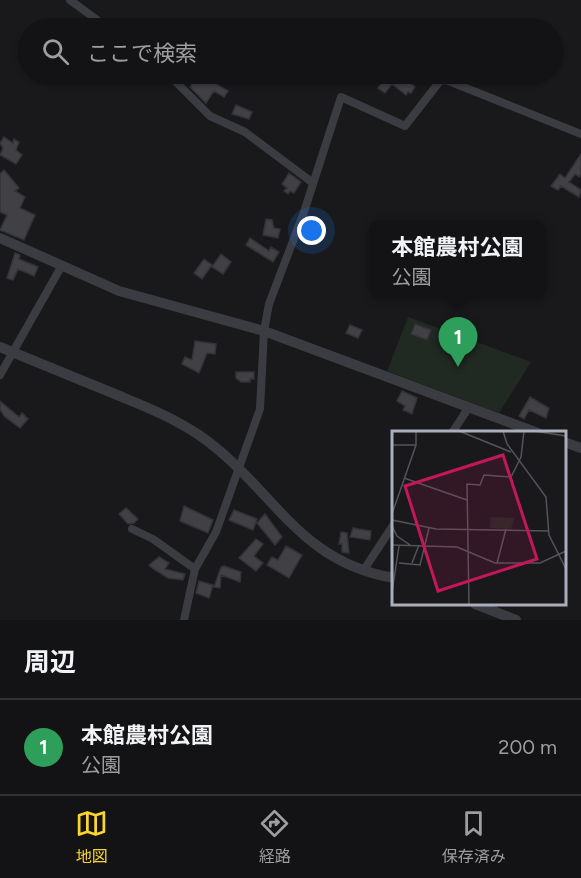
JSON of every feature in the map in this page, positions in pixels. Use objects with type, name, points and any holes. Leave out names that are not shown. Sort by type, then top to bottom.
[{"type":"street","points":[[70,0],[94,18]]},
{"type":"street","points":[[178,84],[210,116],[245,132],[312,183]]},
{"type":"street","points":[[184,620],[195,569],[216,532],[260,409],[264,332],[269,304],[304,212],[341,98],[405,126],[438,84]]},
{"type":"street","points":[[456,84],[581,134]]},
{"type":"street","points":[[0,237],[61,267],[119,291],[264,332],[535,431]]},
{"type":"street","points":[[0,375],[61,267]]},
{"type":"street","points":[[0,347],[174,418],[202,437],[306,539],[322,551],[363,571],[392,578]]},
{"type":"street","points":[[453,431],[469,407]]},
{"type":"street","points":[[566,443],[581,448]]},
{"type":"street","points":[[363,571],[392,526]]},
{"type":"street","points":[[132,529],[148,536],[195,569]]},
{"type":"street","points":[[480,605],[516,620]]},
{"type":"shaded area","points":[[408,317],[531,362],[499,413],[387,371]]},
{"type":"building","points":[[192,84],[216,84],[228,91],[224,97],[214,91],[206,103],[190,87]]},
{"type":"building","points":[[381,84],[392,84],[385,93],[378,88]]},
{"type":"building","points":[[392,84],[412,84],[415,87],[411,93],[408,92],[406,95]]},
{"type":"building","points":[[236,105],[252,112],[249,119],[232,114]]},
{"type":"building","points":[[4,137],[13,143],[14,139],[19,142],[16,150],[22,155],[16,164],[0,155],[3,148],[0,143]]},
{"type":"building","points":[[581,154],[581,174],[579,177],[575,174],[569,182],[581,190],[579,197],[561,186],[558,190],[551,186],[560,174],[565,178]]},
{"type":"building","points":[[4,170],[19,188],[15,191],[25,197],[20,208],[35,215],[24,240],[0,230],[7,215],[0,212],[0,174]]},
{"type":"building","points":[[289,173],[301,182],[294,193],[290,191],[288,194],[284,191],[287,188],[282,184]]},
{"type":"building","points":[[266,219],[272,220],[274,228],[280,229],[278,238],[263,235]]},
{"type":"building","points":[[250,238],[269,251],[271,247],[279,252],[273,262],[246,245]]},
{"type":"building","points":[[15,253],[20,255],[19,259],[38,267],[34,276],[18,269],[13,280],[7,278]]},
{"type":"building","points":[[221,254],[231,262],[223,274],[212,267]]},
{"type":"building","points":[[204,259],[212,265],[202,279],[194,273]]},
{"type":"building","points":[[415,324],[431,330],[427,340],[411,334]]},
{"type":"building","points":[[350,325],[362,330],[358,338],[346,333]]},
{"type":"building","points":[[195,341],[216,344],[215,354],[207,353],[199,373],[182,364],[185,357],[192,360]]},
{"type":"building","points":[[236,372],[254,372],[254,379],[250,379],[250,382],[241,382],[236,378]]},
{"type":"building","points":[[402,391],[417,398],[412,414],[403,410],[405,406],[397,401]]},
{"type":"building","points":[[530,397],[549,408],[546,418],[529,410],[524,419],[519,416]]},
{"type":"building","points":[[0,401],[19,417],[22,413],[28,419],[20,428],[4,416],[0,409]]},
{"type":"building","points":[[184,506],[213,520],[208,533],[180,521]]},
{"type":"building","points":[[126,508],[138,519],[134,523],[128,524],[119,514]]},
{"type":"building","points":[[234,510],[257,519],[253,530],[229,520]]},
{"type":"building","points":[[265,514],[282,537],[275,545],[257,523]]},
{"type":"building","points":[[353,528],[371,531],[370,540],[350,537]]},
{"type":"building","points":[[341,532],[347,533],[349,553],[342,552],[342,544],[339,544]]},
{"type":"building","points":[[256,539],[263,544],[254,556],[263,563],[256,571],[239,558]]},
{"type":"building","points":[[286,546],[302,555],[289,578],[267,565],[272,557],[278,560]]},
{"type":"building","points":[[159,557],[169,563],[165,569],[185,574],[183,580],[168,578],[149,565]]},
{"type":"building","points":[[221,567],[241,572],[240,582],[221,575],[220,588],[214,587]]},
{"type":"building","points":[[199,581],[213,585],[209,598],[196,593]]},
{"type":"place","name":"本館農村公園","points":[[458,367]]}]
